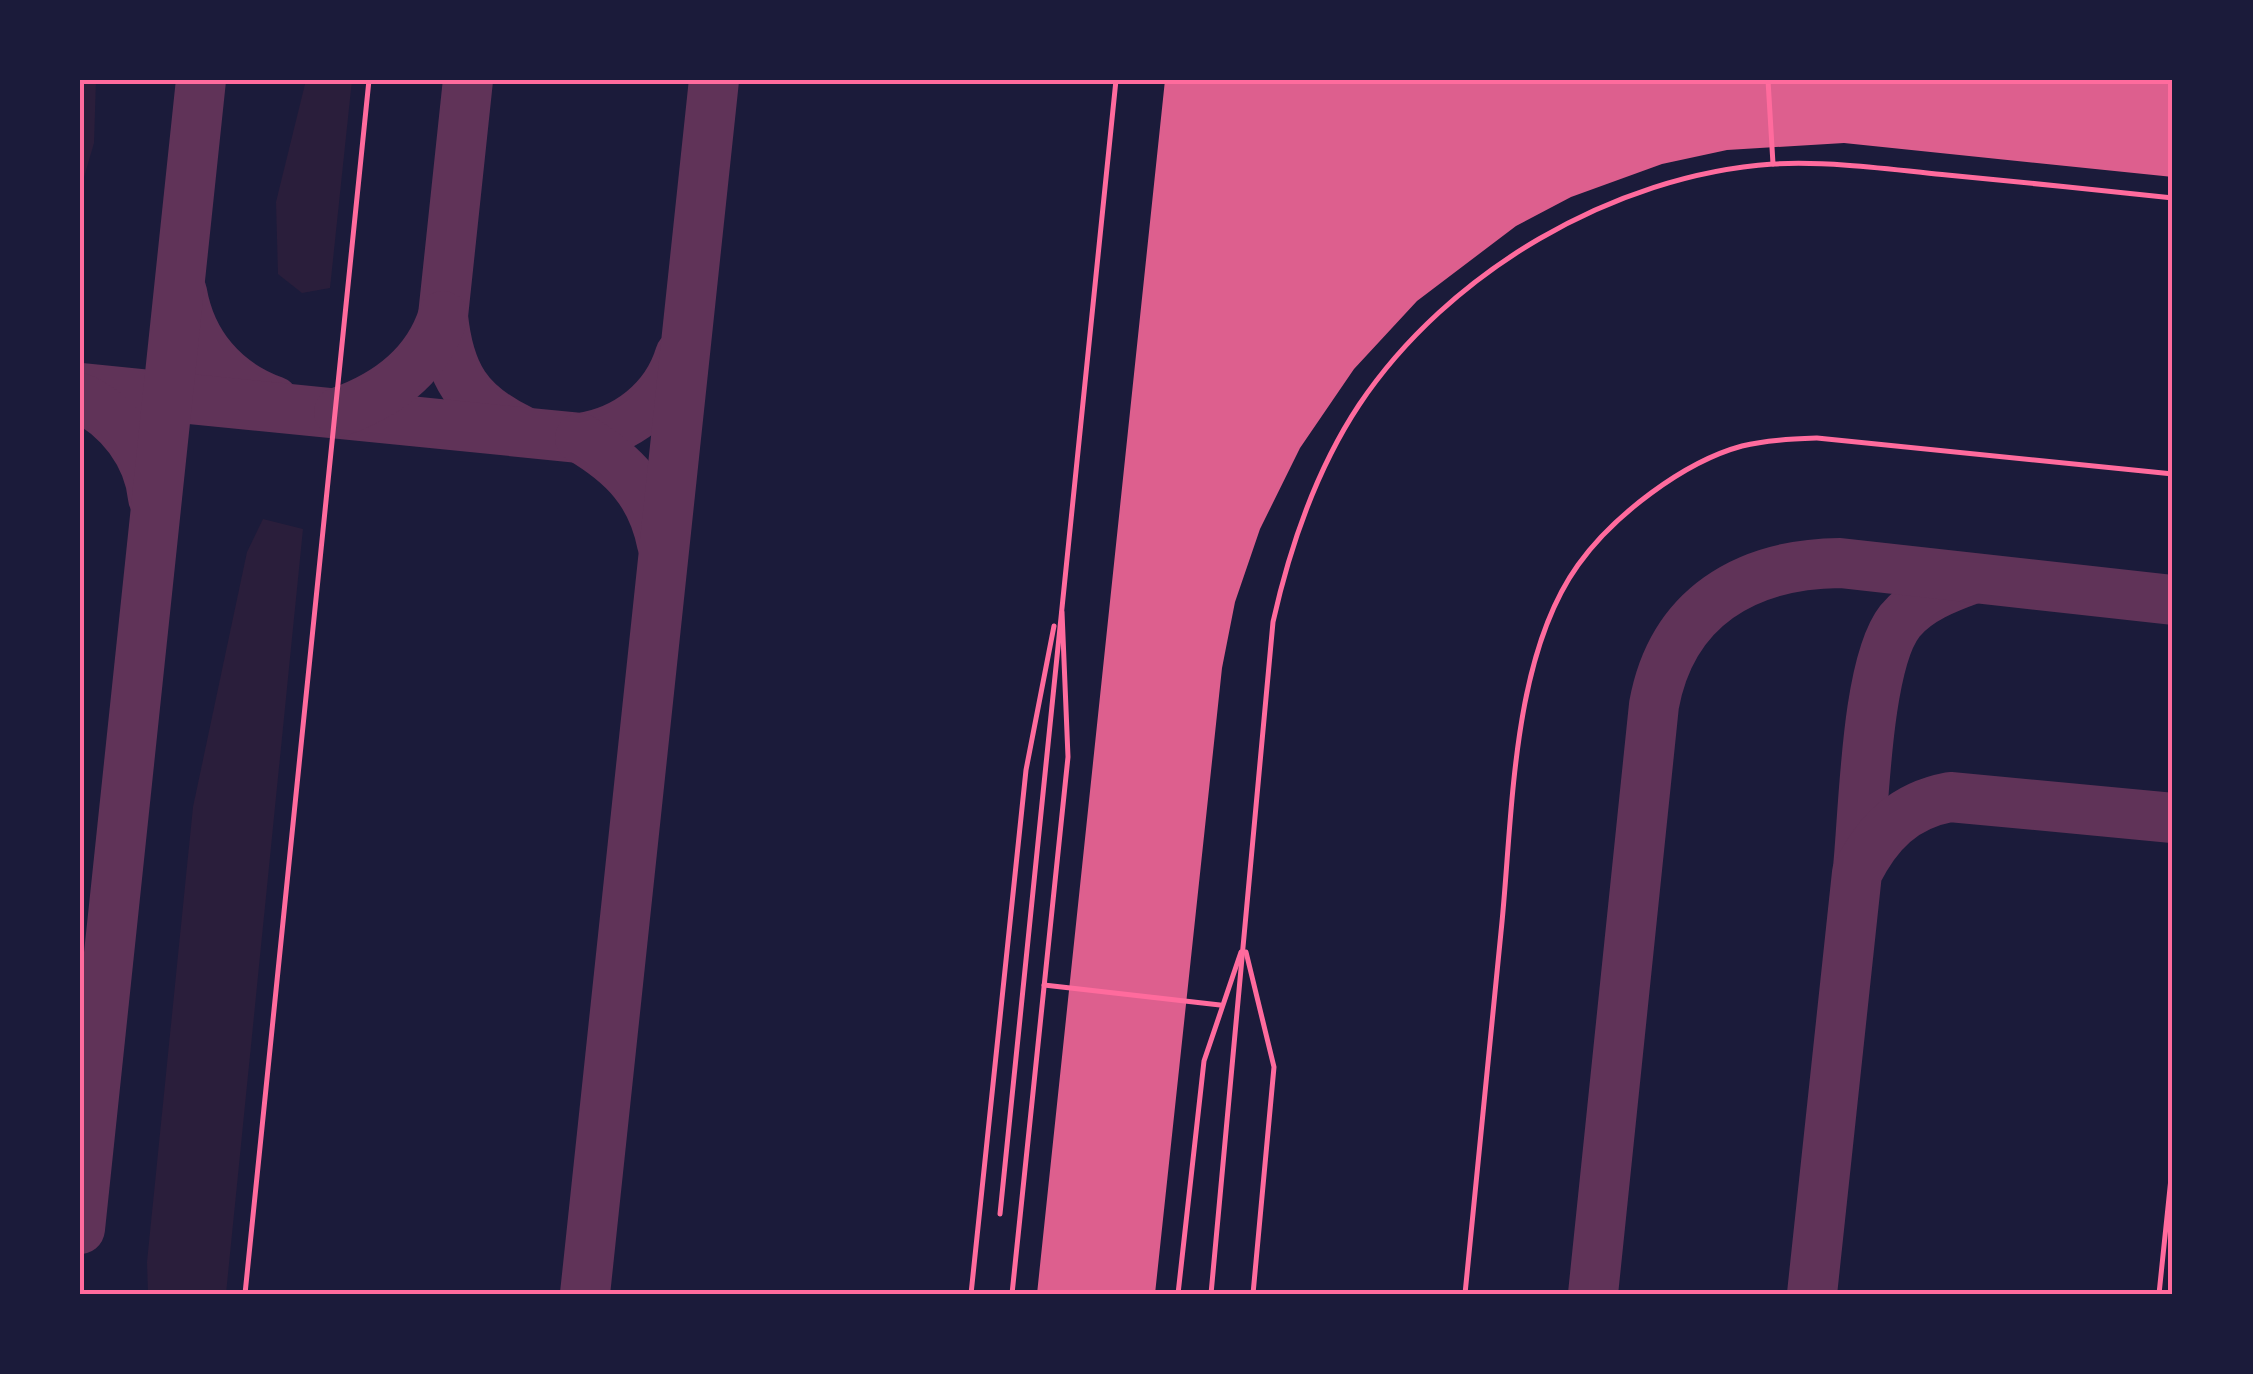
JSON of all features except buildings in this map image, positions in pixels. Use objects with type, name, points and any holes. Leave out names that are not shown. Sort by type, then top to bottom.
[{"type":"lane","points":[[244,1294],[369,80]]},
{"type":"lane","points":[[1000,1214],[1116,80]]},
{"type":"lane","points":[[1768,80],[1772,164]]},
{"type":"lane","points":[[1210,1294],[1277,604],[1305,512],[1360,405],[1427,324],[1470,286],[1587,214],[1646,190],[1772,164],[1863,166],[2173,198]]},
{"type":"lane","points":[[1465,1294],[1522,732],[1542,638],[1577,566],[1636,508],[1685,474],[1742,446],[1778,440],[1817,438],[2173,474]]},
{"type":"lane","points":[[1012,1294],[1068,757],[1061,594]]},
{"type":"lane","points":[[971,1294],[1026,770],[1061,594]]},
{"type":"lane","points":[[1178,1294],[1204,1061],[1244,944]]},
{"type":"lane","points":[[1244,944],[1274,1067],[1253,1294]]},
{"type":"lane","points":[[1044,986],[1220,1006]]},
{"type":"lane","points":[[2159,1294],[2173,1159]]},
{"type":"shaded area","points":[[80,80],[96,80],[94,143],[80,191]]},
{"type":"shaded area","points":[[306,80],[352,80],[330,288],[302,293],[278,274],[276,202]]},
{"type":"shaded area","points":[[263,519],[303,529],[226,1294],[148,1294],[147,1262],[193,807],[247,552]]},
{"type":"taxiway","points":[[80,1229],[201,80]]},
{"type":"taxiway","points":[[468,80],[443,316],[446,336],[456,371],[474,398],[521,430]]},
{"type":"taxiway","points":[[585,1294],[714,80]]},
{"type":"taxiway","points":[[182,292],[193,328],[213,359],[240,384],[274,401]]},
{"type":"taxiway","points":[[339,412],[373,397],[403,376],[427,350],[443,316]]},
{"type":"taxiway","points":[[80,388],[580,438],[613,429],[642,411],[665,386],[680,355]]},
{"type":"taxiway","points":[[80,398],[107,415],[130,439],[145,467],[153,498]]},
{"type":"taxiway","points":[[580,438],[610,458],[634,482],[651,510],[662,544]]},
{"type":"taxiway","points":[[1593,1294],[1654,705],[1663,671],[1677,642],[1696,617],[1718,598],[1774,572],[1840,563],[2173,600]]},
{"type":"taxiway","points":[[1858,868],[1873,702],[1889,642],[1900,621],[1915,606],[1972,579]]},
{"type":"taxiway","points":[[1812,1294],[1857,873],[1883,833],[1905,814],[1950,797],[2173,818]]}]
